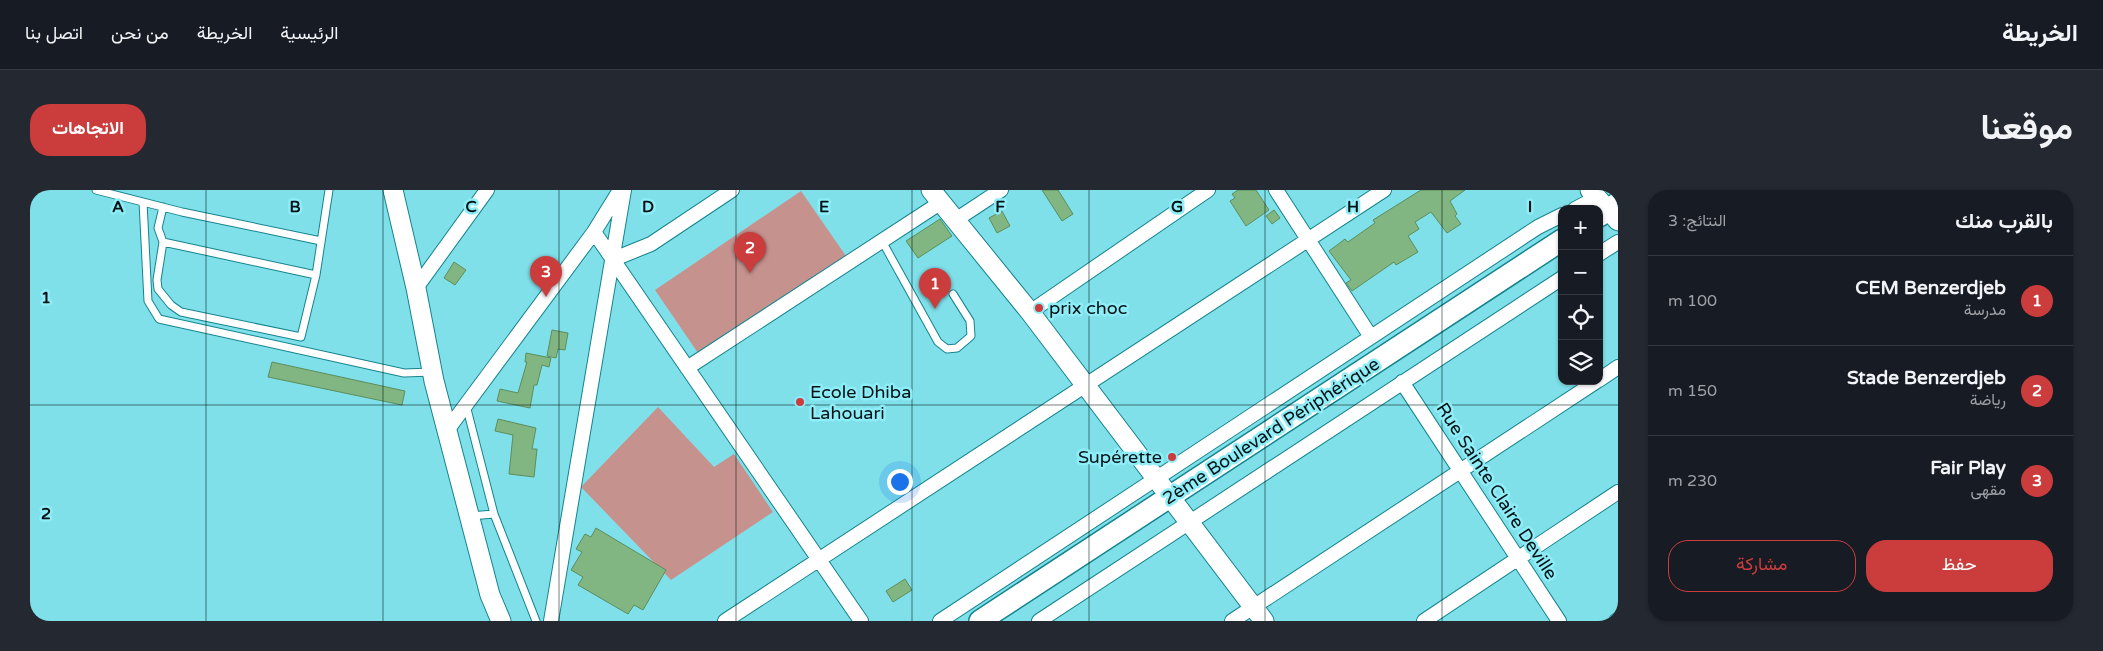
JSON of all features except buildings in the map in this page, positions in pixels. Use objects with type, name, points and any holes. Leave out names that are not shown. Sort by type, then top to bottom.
[{"type":"main road","name":"2ème Boulevard Périphérique","points":[[980,621],[1179,508],[1558,243]]},
{"type":"main road","name":"2ème Boulevard Périphérique","points":[[1002,621],[1179,508],[1558,259]]},
{"type":"street","points":[[393,190],[416,288],[432,372],[490,596],[501,621]]},
{"type":"street","points":[[416,288],[487,190]]},
{"type":"street","points":[[448,429],[594,232],[620,190]]},
{"type":"street","points":[[551,621],[614,259],[624,190]]},
{"type":"street","points":[[614,259],[651,244],[732,190]]},
{"type":"street","points":[[954,221],[1001,190]]},
{"type":"street","points":[[1030,312],[1208,190]]},
{"type":"street","points":[[1276,190],[1371,337]]},
{"type":"street","points":[[726,621],[1384,190]]},
{"type":"street","points":[[687,368],[882,241],[935,196],[1030,312],[1259,614]]},
{"type":"street","points":[[940,621],[1538,227],[1558,217]]},
{"type":"street","points":[[594,232],[861,621]]},
{"type":"street","points":[[1603,251],[1618,242]]},
{"type":"street","points":[[1039,621],[1179,508],[1402,382],[1558,281]]},
{"type":"street","points":[[1603,378],[1618,367]]},
{"type":"street","name":"Rue Sainte Claire Deville","points":[[1402,382],[1559,621]]},
{"type":"street","points":[[1232,621],[1259,614],[1462,471],[1592,385]]},
{"type":"street","points":[[1424,621],[1520,559],[1618,492]]},
{"type":"lane","points":[[96,190],[163,208],[321,241]]},
{"type":"lane","points":[[163,208],[158,228],[163,242],[157,280],[158,288],[170,305],[181,312],[301,337],[316,275],[329,190]]},
{"type":"lane","points":[[143,202],[148,301],[159,319],[404,372],[432,372]]},
{"type":"lane","points":[[882,241],[938,342],[947,349],[957,348],[971,336],[970,322],[953,294]]},
{"type":"lane","points":[[163,242],[316,275]]},
{"type":"lane","points":[[466,405],[494,514],[536,621]]},
{"type":"lane","points":[[470,516],[494,514]]},
{"type":"shaded area","points":[[801,191],[846,256],[698,353],[655,290]]},
{"type":"shaded area","points":[[658,407],[714,467],[734,454],[773,512],[671,580],[581,487]]},
{"type":"place","name":"Stade Benzerdjeb","points":[[750,273]]},
{"type":"place","name":"Fair Play","points":[[546,297]]},
{"type":"place","name":"prix choc","points":[[1039,308]]},
{"type":"place","name":"CEM Benzerdjeb","points":[[935,309]]},
{"type":"place","name":"Ecole Dhiba Lahouari","points":[[800,402]]},
{"type":"place","name":"Supérette","points":[[1172,457]]}]
